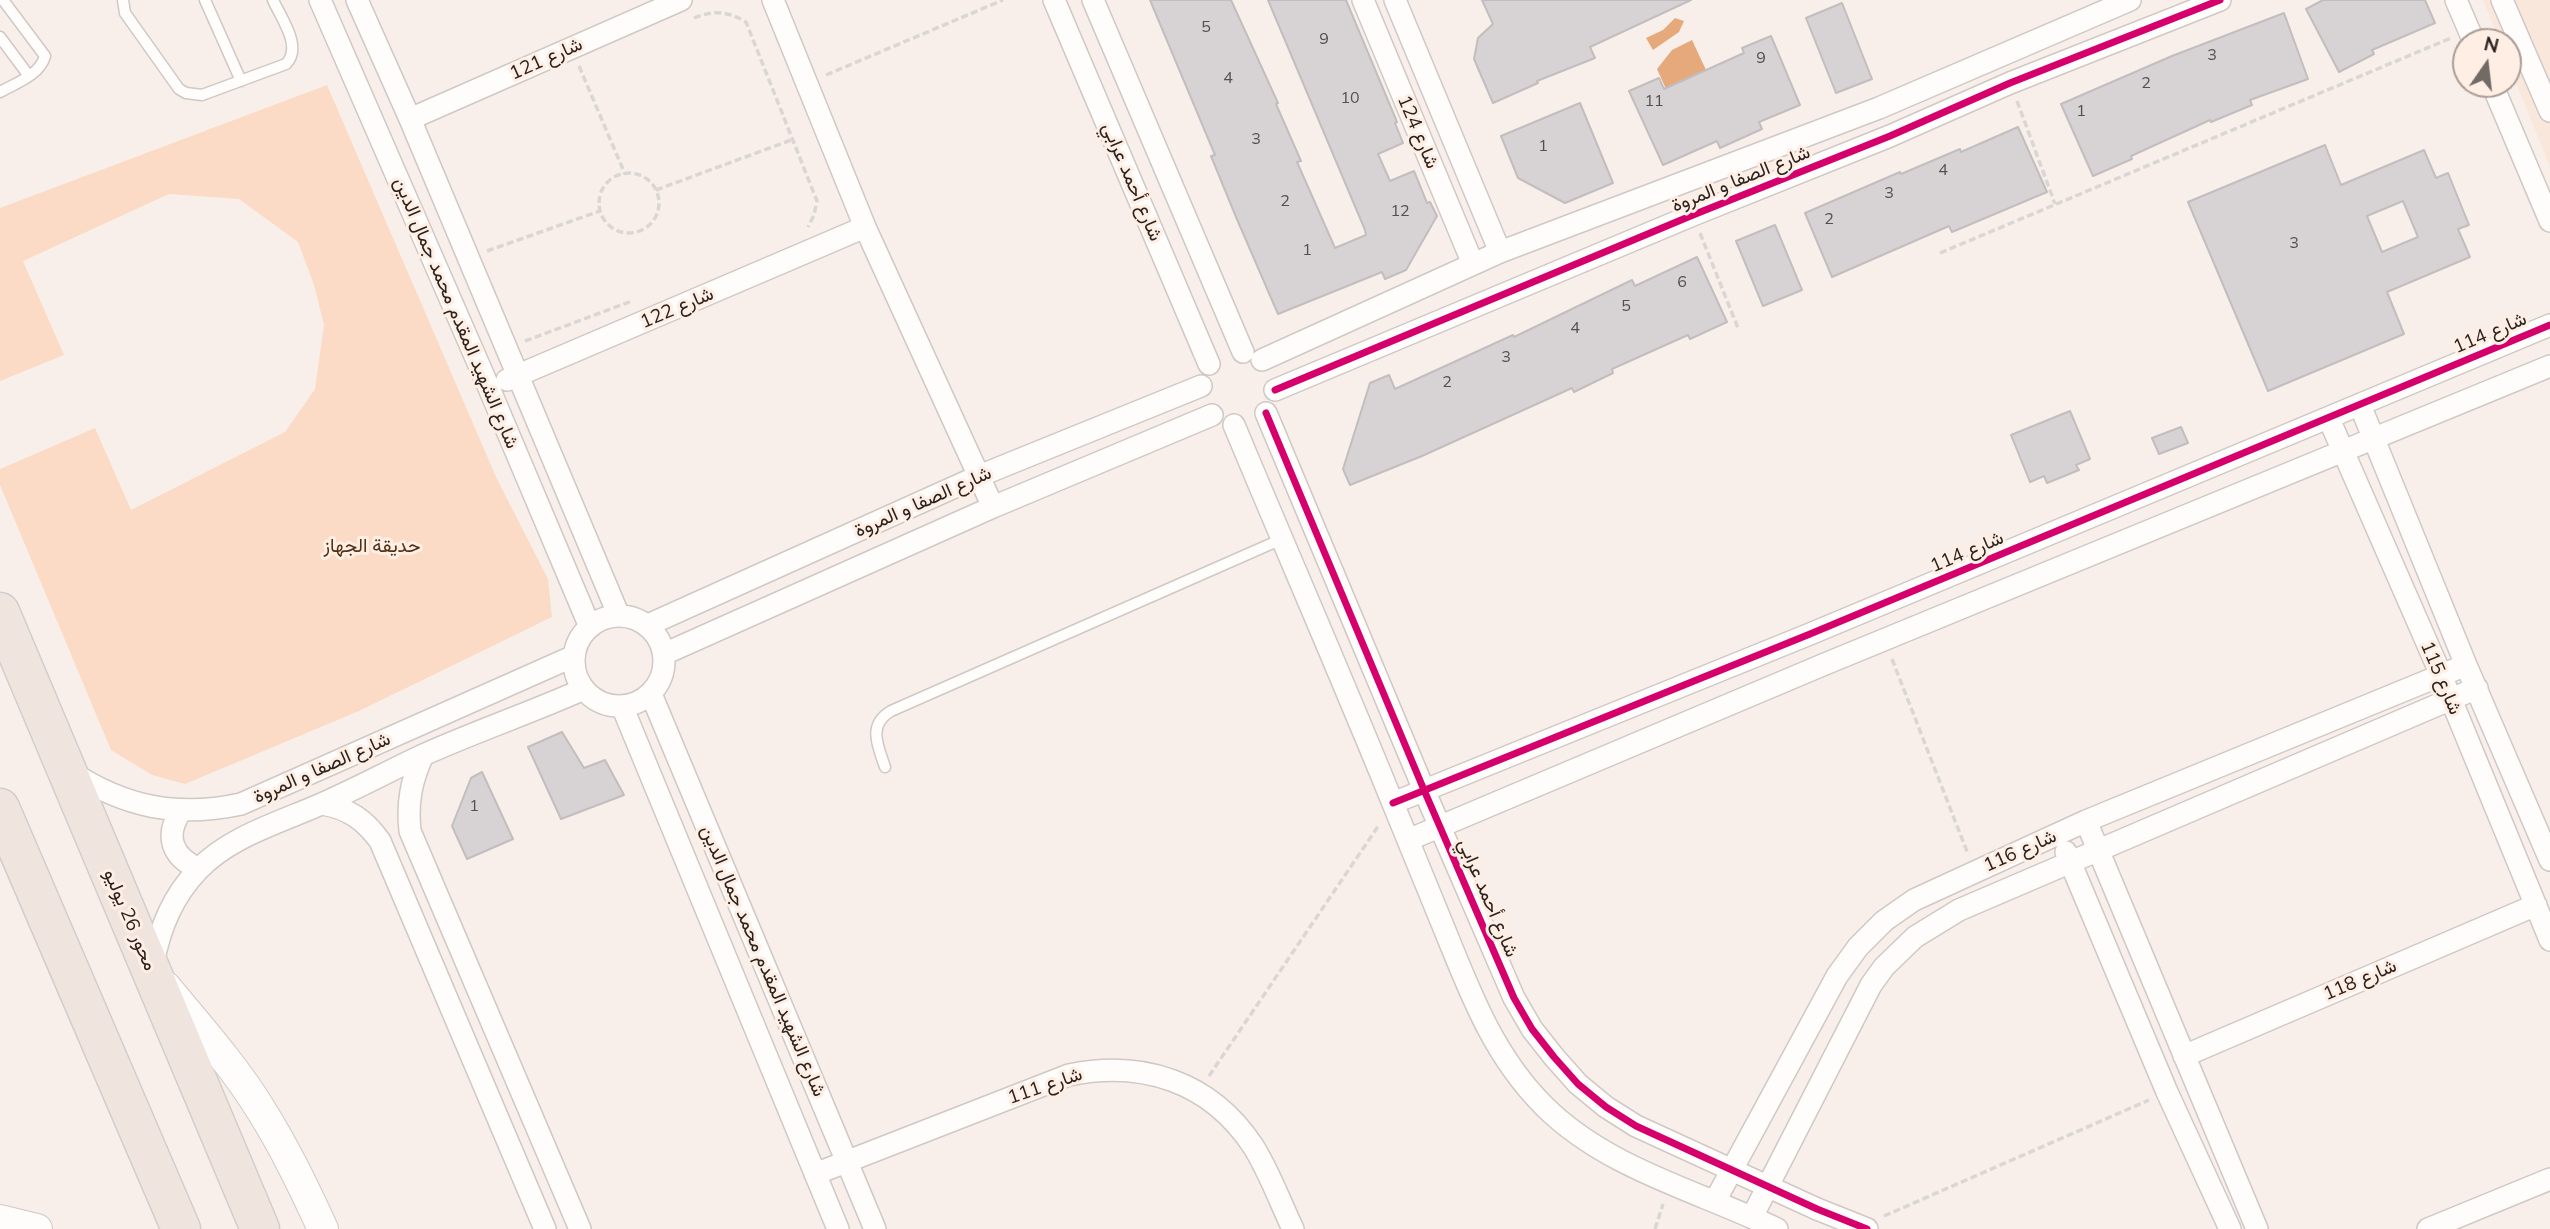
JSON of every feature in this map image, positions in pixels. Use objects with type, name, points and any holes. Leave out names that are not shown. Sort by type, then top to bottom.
[{"type":"highway","name":"محور 26 يوليو","points":[[0,612],[260,1229]]},
{"type":"highway","points":[[0,808],[181,1229]]},
{"type":"street","name":"شارع الشهيد المقدم محمد جمال الدين","points":[[320,0],[590,627]]},
{"type":"street","name":"شارع الشهيد المقدم محمد جمال الدين","points":[[357,0],[410,119],[619,616]]},
{"type":"street","points":[[773,0],[865,228],[993,507]]},
{"type":"street","name":"شارع أحمد عرابي","points":[[1054,0],[1209,364]]},
{"type":"street","name":"شارع أحمد عرابي","points":[[1093,0],[1252,356]]},
{"type":"street","name":"شارع 124","points":[[1363,0],[1473,264]]},
{"type":"street","name":"شارع 124","points":[[1395,0],[1500,252]]},
{"type":"street","name":"شارع الصفا و المروة","points":[[1252,356],[1500,252],[1879,108],[2130,0]]},
{"type":"street","name":"شارع الصفا و المروة","points":[[1275,390],[1889,136],[2010,83],[2220,0]]},
{"type":"street","points":[[2456,0],[2468,28]]},
{"type":"street","points":[[2502,0],[2550,111]]},
{"type":"street","name":"شارع 121","points":[[410,119],[684,10]]},
{"type":"street","points":[[2498,98],[2550,221]]},
{"type":"street","points":[[1879,108],[1889,136]]},
{"type":"street","name":"شارع 122","points":[[489,388],[865,228]]},
{"type":"street","name":"شارع 114","points":[[1394,803],[1810,634],[2550,325]]},
{"type":"street","points":[[1230,352],[1252,356],[1269,369],[1275,390],[1270,406],[1266,413],[1246,425],[1234,425],[1218,420],[1205,406],[1201,386],[1209,364],[1230,352]]},
{"type":"street","points":[[1408,840],[1825,664],[2550,366]]},
{"type":"street","name":"شارع الصفا و المروة","points":[[648,625],[979,476],[1201,386]]},
{"type":"street","name":"شارع 115","points":[[2360,405],[2466,665],[2550,860]]},
{"type":"street","name":"شارع أحمد عرابي","points":[[1266,413],[1424,790],[1514,998],[1532,1029],[1578,1083],[1606,1107],[1636,1126],[1864,1228]]},
{"type":"street","name":"شارع الصفا و المروة","points":[[664,654],[993,507],[1212,415]]},
{"type":"street","name":"شارع 115","points":[[2329,419],[2441,675],[2550,940]]},
{"type":"street","points":[[1234,425],[1394,803],[1475,1006],[1494,1043],[1518,1077],[1545,1108],[1577,1134],[1612,1157],[1777,1229]]},
{"type":"street","points":[[619,616],[648,625],[661,643],[664,654],[660,682],[651,694],[642,700],[622,706],[601,702],[584,689],[575,668],[574,656],[577,645],[590,627],[608,617],[619,616]]},
{"type":"street","points":[[1810,634],[1825,664]]},
{"type":"street","name":"شارع الصفا و المروة","points":[[65,768],[123,799],[181,811],[215,810],[241,804],[574,656]]},
{"type":"street","name":"شارع 116","points":[[1715,1201],[1837,976],[1858,947],[1884,921],[1914,900],[2086,821],[2466,665]]},
{"type":"street","name":"شارع 116","points":[[1752,1217],[1860,1004],[1891,959],[1915,937],[1936,922],[2477,688]]},
{"type":"street","name":"شارع الصفا و المروة","points":[[152,971],[156,943],[166,916],[180,891],[199,869],[234,843],[423,755],[584,689]]},
{"type":"street","name":"شارع الشهيد المقدم محمد جمال الدين","points":[[651,694],[875,1229]]},
{"type":"street","name":"شارع الشهيد المقدم محمد جمال الدين","points":[[622,706],[838,1229]]},
{"type":"street","points":[[423,755],[408,803],[410,831],[580,1229]]},
{"type":"street","name":"شارع الصفا و المروة","points":[[322,804],[350,812],[367,824],[380,841],[545,1229]]},
{"type":"street","points":[[181,811],[172,833],[173,845],[179,856],[199,869]]},
{"type":"street","points":[[2086,821],[2257,1229]]},
{"type":"street","points":[[380,841],[384,832],[393,826],[410,831]]},
{"type":"street","points":[[2058,834],[2167,1092],[2230,1229]]},
{"type":"street","name":"شارع 118","points":[[2184,1056],[2536,905]]},
{"type":"street","points":[[152,971],[222,1054],[261,1110],[295,1168],[323,1229]]},
{"type":"street","name":"شارع 111","points":[[815,1174],[1069,1075],[1122,1069],[1174,1081],[1220,1108],[1255,1148],[1293,1229]]},
{"type":"street","points":[[2428,1229],[2550,1180]]},
{"type":"street","points":[[0,1220],[37,1229]]},
{"type":"lane","points":[[0,92],[29,76],[43,63],[45,56],[3,0]]},
{"type":"lane","points":[[123,0],[125,13],[179,89],[202,95],[286,64],[292,55],[293,46],[273,0]]},
{"type":"lane","points":[[205,0],[241,81]]},
{"type":"lane","points":[[0,37],[29,76]]},
{"type":"lane","points":[[885,767],[875,738],[876,729],[884,715],[1282,539]]},
{"type":"path","points":[[808,83],[1003,0]]},
{"type":"path","points":[[684,10],[710,11],[735,16],[746,22],[817,201],[814,215],[804,233]]},
{"type":"path","points":[[1940,253],[2452,44]]},
{"type":"path","points":[[578,62],[625,174]]},
{"type":"path","points":[[2010,83],[2055,204]]},
{"type":"path","points":[[656,190],[794,139]]},
{"type":"path","points":[[625,174],[648,180],[656,190],[660,204],[656,218],[647,228],[633,233],[619,232],[607,224],[600,211],[604,187],[613,178],[625,174]]},
{"type":"path","points":[[468,258],[600,211]]},
{"type":"path","points":[[1693,215],[1738,328]]},
{"type":"path","points":[[506,348],[634,301]]},
{"type":"path","points":[[1885,641],[1975,871]]},
{"type":"path","points":[[1198,1093],[1394,803]]},
{"type":"path","points":[[1864,1228],[2167,1092]]},
{"type":"shaded area","points":[[2483,0],[2550,0],[2550,167],[2522,98],[2522,28],[2494,28]]},
{"type":"shaded area","points":[[1675,18],[1684,21],[1679,32],[1653,50],[1646,38],[1663,30]]},
{"type":"shaded area","points":[[1692,40],[1706,70],[1666,89],[1657,69],[1672,50]]},
{"type":"green space","name":"حديقة الجهاز","points":[[327,85],[497,479],[548,579],[552,617],[359,711],[185,784],[152,775],[111,750],[0,485],[0,469],[95,428],[131,510],[285,432],[315,389],[324,325],[314,285],[298,242],[239,199],[169,194],[23,261],[64,355],[0,381],[0,208]]},
{"type":"building","points":[[1150,0],[1231,0],[1278,103],[1276,104],[1301,161],[1297,162],[1335,248],[1366,235],[1365,230],[1268,0],[1346,0],[1397,122],[1395,123],[1403,143],[1378,154],[1390,181],[1414,171],[1427,203],[1430,202],[1437,216],[1406,270],[1385,279],[1382,272],[1278,314],[1211,156],[1215,155]]},
{"type":"building","points":[[1482,0],[1691,0],[1590,47],[1595,58],[1537,81],[1538,83],[1493,103],[1474,59],[1478,38],[1493,24]]},
{"type":"building","points":[[2323,0],[2425,0],[2435,23],[2372,50],[2374,54],[2339,72],[2306,9]]},
{"type":"building","points":[[1842,3],[1872,79],[1836,93],[1806,18]]},
{"type":"building","points":[[2284,13],[2308,79],[2250,100],[2252,105],[2211,122],[2210,120],[2093,176],[2061,104],[2172,56]]},
{"type":"building","points":[[1771,36],[1800,105],[1759,122],[1762,129],[1720,148],[1717,141],[1663,165],[1629,91],[1659,78],[1664,89],[1744,53],[1742,48]]},
{"type":"building","points":[[1580,103],[1613,183],[1565,203],[1518,178],[1501,136]]},
{"type":"building","points":[[2018,127],[2047,192],[1952,232],[1949,226],[1832,277],[1805,213],[1900,172],[1901,174],[1960,149],[1961,152]]},
{"type":"building","points":[[2325,145],[2341,185],[2424,150],[2436,178],[2448,173],[2469,225],[2458,229],[2470,257],[2387,292],[2404,334],[2268,391],[2188,202]],"holes":[[[2403,201],[2418,237],[2382,252],[2367,216]]]},
{"type":"building","points":[[1775,225],[1802,290],[1763,306],[1736,241]]},
{"type":"building","points":[[1697,257],[1727,322],[1690,339],[1688,335],[1612,369],[1613,373],[1574,392],[1572,388],[1422,456],[1350,485],[1343,469],[1370,383],[1389,375],[1395,389],[1513,335],[1514,337],[1632,280],[1635,286]]},
{"type":"building","points":[[2070,411],[2090,459],[2076,465],[2079,470],[2047,483],[2044,476],[2030,482],[2011,435]]},
{"type":"building","points":[[2181,427],[2188,443],[2159,454],[2152,438]]},
{"type":"building","points":[[562,732],[584,768],[605,760],[624,795],[561,819],[528,747]]},
{"type":"building","points":[[482,772],[513,839],[467,859],[452,826],[471,778]]},
{"type":"cycle path","points":[[1275,390],[1693,215],[1890,136],[2010,83],[2220,0]]},
{"type":"cycle path","points":[[1393,803],[1810,634],[2550,325]]},
{"type":"cycle path","points":[[1266,413],[1424,790],[1514,998],[1532,1029],[1578,1084],[1606,1107],[1636,1126],[1867,1229]]}]
